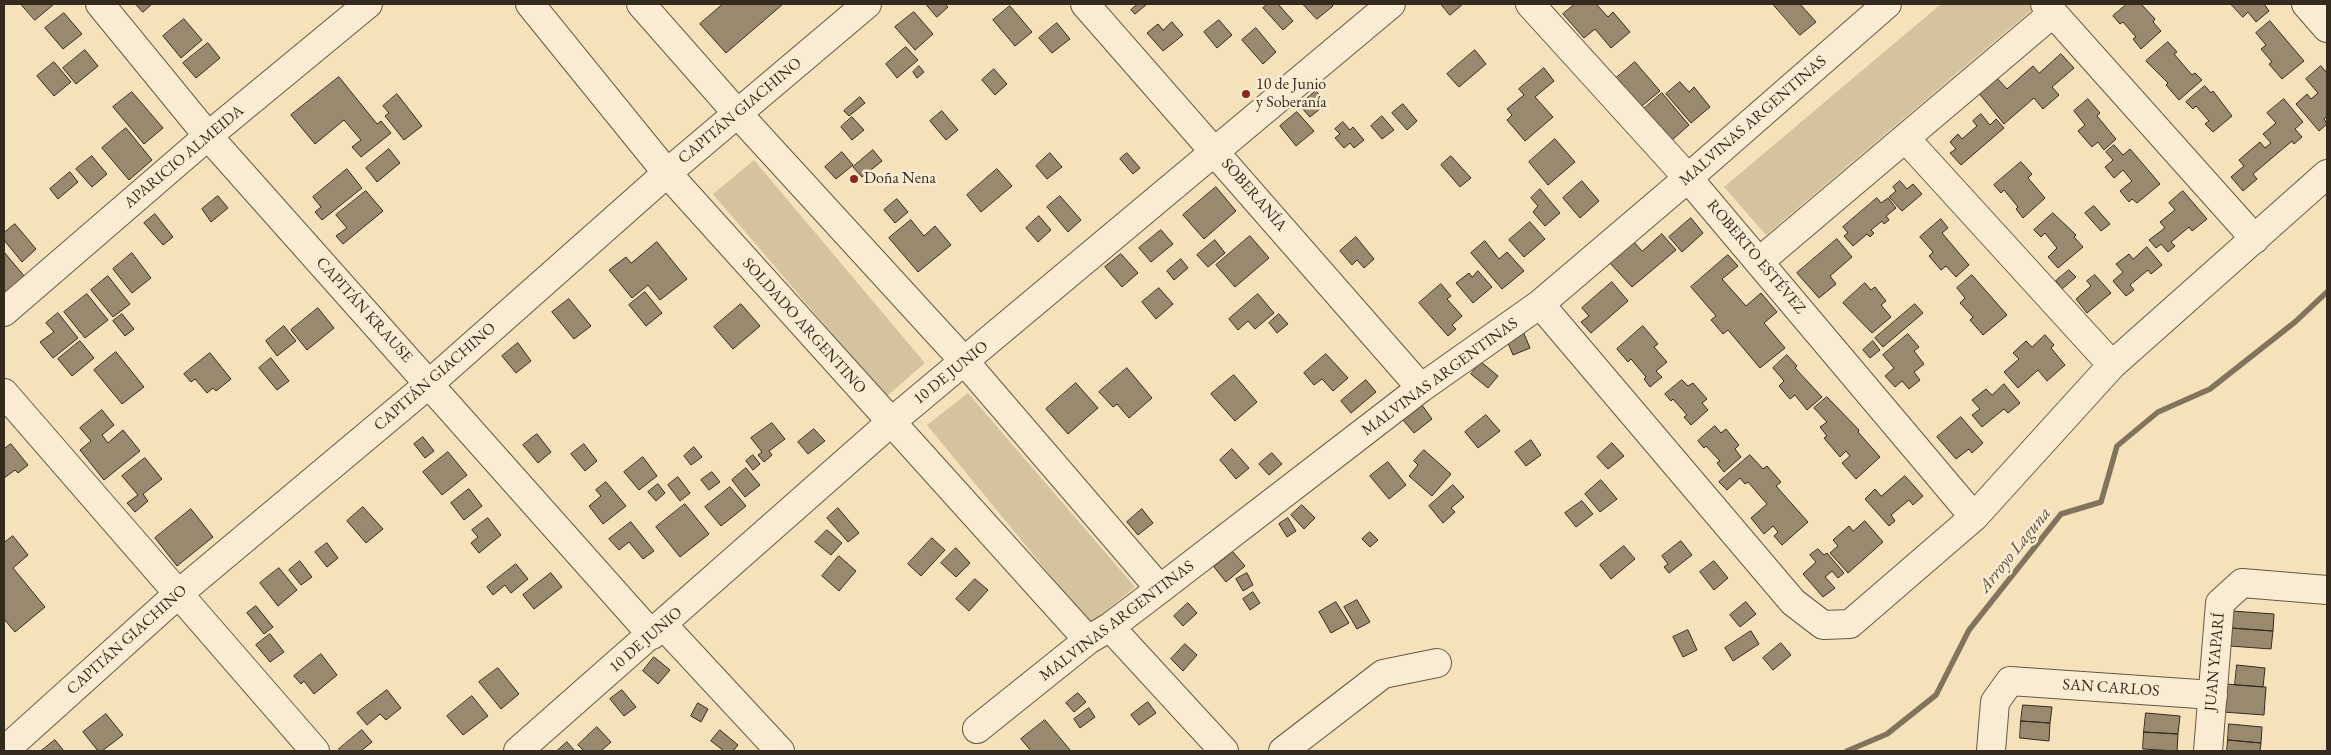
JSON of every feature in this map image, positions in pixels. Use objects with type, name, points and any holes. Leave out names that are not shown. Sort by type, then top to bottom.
[{"type":"street","name":"CAPITÁN KRAUSE","points":[[100,4],[208,136],[429,384],[657,630],[780,751]]},
{"type":"street","name":"APARICIO ALMEIDA","points":[[4,312],[208,136],[368,4]]},
{"type":"street","name":"SOLDADO ARGENTINO","points":[[530,4],[667,173],[890,422],[1099,633],[1224,751]]},
{"type":"street","points":[[641,4],[737,113],[965,362],[1160,590]]},
{"type":"street","name":"CAPITÁN GIACHINO","points":[[4,751],[177,595],[429,384],[667,173],[866,4]]},
{"type":"street","name":"SOBERANÍA","points":[[1085,4],[1421,388]]},
{"type":"street","name":"10 DE JUNIO","points":[[518,751],[890,422],[965,362],[1391,4]]},
{"type":"street","name":"ROBERTO ESTÉVEZ","points":[[1530,4],[1688,178],[1760,261],[1974,517]]},
{"type":"street","name":"MALVINAS ARGENTINAS","points":[[976,729],[1099,633],[1160,590],[1421,388],[1540,304],[1688,178],[1886,4]]},
{"type":"street","points":[[2306,4],[2327,28]]},
{"type":"street","points":[[1760,261],[1906,139],[2049,8],[2254,239]]},
{"type":"street","points":[[1906,139],[2112,365]]},
{"type":"street","points":[[1540,304],[1793,602],[1824,625],[1850,624],[1974,517],[2112,365],[2327,174]]},
{"type":"street","points":[[4,393],[177,595],[315,751]]},
{"type":"street","name":"JUAN YAPARÍ","points":[[2208,751],[2220,603],[2242,583],[2327,590]]},
{"type":"street","points":[[1283,751],[1383,674],[1437,663]]},
{"type":"street","name":"SAN CARLOS","points":[[1991,751],[1995,702],[2010,681],[2213,696]]},
{"type":"shaded area","points":[[1941,4],[2031,4],[2034,8],[1766,235],[1724,187]]},
{"type":"shaded area","points":[[754,160],[925,363],[886,397],[713,194]]},
{"type":"shaded area","points":[[968,393],[1135,587],[1090,624],[927,425]]},
{"type":"building","points":[[21,4],[54,4],[35,20]]},
{"type":"building","points":[[136,4],[152,4],[143,12]]},
{"type":"building","points":[[723,4],[783,4],[726,53],[700,24]]},
{"type":"building","points":[[926,4],[945,4],[948,7],[937,17]]},
{"type":"building","points":[[1138,4],[1147,4],[1135,14],[1131,10]]},
{"type":"building","points":[[1268,4],[1278,4],[1293,21],[1283,30],[1263,8]]},
{"type":"building","points":[[1303,4],[1331,4],[1333,6],[1317,19]]},
{"type":"building","points":[[1441,4],[1463,4],[1450,15]]},
{"type":"building","points":[[1575,4],[1596,4],[1608,17],[1613,12],[1630,32],[1611,48],[1595,29],[1584,38],[1563,14]]},
{"type":"building","points":[[1773,4],[1800,4],[1816,22],[1800,35]]},
{"type":"building","points":[[2127,4],[2141,4],[2155,19],[2153,22],[2161,31],[2141,49],[2133,39],[2136,37],[2123,22],[2120,24],[2113,16]]},
{"type":"building","points":[[2231,4],[2264,4],[2269,11],[2256,22],[2248,12],[2243,17]]},
{"type":"building","points":[[1010,6],[1032,32],[1015,46],[993,20]]},
{"type":"building","points":[[914,12],[933,34],[915,50],[895,27]]},
{"type":"building","points":[[64,13],[82,34],[63,49],[45,28]]},
{"type":"building","points":[[184,19],[202,40],[181,58],[163,36]]},
{"type":"building","points":[[1219,20],[1232,35],[1217,48],[1204,32]]},
{"type":"building","points":[[2270,21],[2304,61],[2282,79],[2269,64],[2272,62],[2261,49],[2266,45],[2256,33]]},
{"type":"building","points":[[1172,22],[1183,35],[1163,51],[1147,33],[1158,24],[1163,30]]},
{"type":"building","points":[[1057,23],[1070,39],[1052,53],[1039,38]]},
{"type":"building","points":[[1256,28],[1276,52],[1263,64],[1242,40]]},
{"type":"building","points":[[2168,42],[2177,52],[2174,54],[2192,75],[2195,73],[2202,80],[2179,100],[2166,85],[2168,83],[2146,61]]},
{"type":"building","points":[[208,43],[220,58],[196,78],[183,63]]},
{"type":"building","points":[[906,47],[918,60],[897,78],[886,64]]},
{"type":"building","points":[[85,50],[98,66],[76,84],[63,68]]},
{"type":"building","points":[[1475,50],[1486,64],[1459,87],[1447,74]]},
{"type":"building","points":[[2061,54],[2074,68],[2052,87],[2059,95],[2043,109],[2034,98],[2004,124],[1978,92],[1996,77],[2007,89],[2033,66],[2039,73]]},
{"type":"building","points":[[54,62],[71,82],[54,96],[37,76]]},
{"type":"building","points":[[1635,62],[1660,91],[1637,110],[1608,85]]},
{"type":"building","points":[[919,66],[924,72],[917,78],[913,72]]},
{"type":"building","points":[[2321,66],[2327,73],[2327,116],[2324,119],[2327,124],[2319,131],[2296,104],[2307,94],[2311,99],[2318,93],[2306,79]]},
{"type":"building","points":[[1544,68],[1554,81],[1535,97],[1553,117],[1525,141],[1507,120],[1512,115],[1507,109],[1524,95],[1519,89]]},
{"type":"building","points":[[994,69],[1007,84],[995,95],[982,80]]},
{"type":"building","points":[[339,77],[377,124],[381,121],[391,133],[361,157],[352,147],[361,140],[344,120],[315,144],[291,115]]},
{"type":"building","points":[[1680,82],[1689,92],[1694,87],[1710,107],[1691,123],[1666,94]]},
{"type":"building","points":[[2205,86],[2211,93],[2213,91],[2232,116],[2213,132],[2205,124],[2209,121],[2196,106],[2193,109],[2186,102]]},
{"type":"building","points":[[1316,91],[1327,103],[1310,117],[1299,105]]},
{"type":"building","points":[[132,92],[163,128],[144,144],[113,107]]},
{"type":"building","points":[[1662,93],[1689,125],[1672,140],[1656,121],[1650,126],[1639,113]]},
{"type":"building","points":[[397,94],[422,126],[404,140],[385,116],[389,113],[383,106]]},
{"type":"building","points":[[860,97],[865,103],[849,116],[844,111]]},
{"type":"building","points":[[2088,99],[2100,113],[2097,116],[2116,139],[2104,150],[2098,142],[2092,147],[2078,131],[2085,125],[2074,111]]},
{"type":"building","points":[[2284,99],[2303,122],[2295,129],[2302,137],[2294,144],[2292,141],[2253,174],[2257,179],[2243,191],[2231,177],[2244,166],[2239,160],[2260,142],[2265,148],[2271,143],[2263,134],[2276,123],[2267,113]]},
{"type":"building","points":[[1403,104],[1417,121],[1407,130],[1392,113]]},
{"type":"building","points":[[942,111],[958,130],[946,140],[930,121]]},
{"type":"building","points":[[1297,112],[1314,131],[1296,146],[1280,126]]},
{"type":"building","points":[[1981,114],[1990,125],[1996,119],[2004,128],[1961,165],[1950,153],[1956,149],[1950,142],[1958,134],[1962,139],[1977,126],[1973,121]]},
{"type":"building","points":[[1382,116],[1394,130],[1382,139],[1371,126]]},
{"type":"building","points":[[852,117],[864,130],[852,140],[841,127]]},
{"type":"building","points":[[1343,122],[1350,130],[1353,127],[1364,140],[1354,148],[1350,143],[1344,148],[1335,138],[1340,134],[1335,129]]},
{"type":"building","points":[[126,128],[152,160],[129,180],[102,148]]},
{"type":"building","points":[[1555,139],[1575,162],[1548,185],[1529,162]]},
{"type":"building","points":[[2114,145],[2123,155],[2130,149],[2160,184],[2137,203],[2132,199],[2129,202],[2120,191],[2132,181],[2123,170],[2114,178],[2105,167],[2113,160],[2106,152]]},
{"type":"building","points":[[389,149],[400,163],[377,182],[366,168]]},
{"type":"building","points":[[873,150],[882,161],[862,177],[853,167]]},
{"type":"building","points":[[842,152],[853,165],[836,179],[825,167]]},
{"type":"building","points":[[1050,153],[1062,167],[1047,179],[1036,166]]},
{"type":"building","points":[[1127,153],[1140,168],[1133,174],[1120,159]]},
{"type":"building","points":[[92,156],[107,174],[92,187],[76,169]]},
{"type":"building","points":[[1451,156],[1471,178],[1460,187],[1441,165]]},
{"type":"building","points":[[2021,162],[2032,174],[2028,178],[2045,198],[2023,218],[2016,209],[2018,207],[2004,190],[2001,193],[1994,185]]},
{"type":"building","points":[[347,169],[362,188],[322,220],[315,212],[321,207],[313,197]]},
{"type":"building","points":[[997,169],[1012,186],[981,212],[967,195]]},
{"type":"building","points":[[70,172],[78,182],[58,199],[50,189]]},
{"type":"building","points":[[1582,181],[1599,201],[1580,218],[1563,198]]},
{"type":"building","points":[[1900,181],[1907,189],[1913,184],[1922,194],[1902,211],[1889,197],[1896,191],[1893,187]]},
{"type":"building","points":[[1216,187],[1236,211],[1204,239],[1183,215]]},
{"type":"building","points":[[1540,189],[1560,213],[1545,226],[1533,212],[1538,206],[1531,198]]},
{"type":"building","points":[[366,191],[383,211],[343,244],[336,236],[347,228],[336,215]]},
{"type":"building","points":[[2183,191],[2207,219],[2192,231],[2189,227],[2171,242],[2175,246],[2168,252],[2161,244],[2156,248],[2149,240],[2165,228],[2160,222],[2175,210],[2169,203]]},
{"type":"building","points":[[218,196],[228,208],[211,222],[202,209]]},
{"type":"building","points":[[1060,196],[1081,220],[1068,232],[1047,207]]},
{"type":"building","points":[[1877,198],[1881,203],[1888,198],[1896,208],[1886,216],[1889,220],[1884,224],[1882,221],[1871,230],[1874,233],[1870,237],[1867,234],[1853,246],[1844,236],[1848,233],[1843,227]]},
{"type":"building","points":[[897,199],[908,212],[895,223],[884,210]]},
{"type":"building","points":[[2094,206],[2110,224],[2101,231],[2085,213]]},
{"type":"building","points":[[2053,213],[2076,235],[2074,237],[2083,247],[2058,268],[2048,257],[2057,248],[2045,233],[2041,237],[2034,230]]},
{"type":"building","points":[[155,214],[173,237],[163,245],[144,223]]},
{"type":"building","points":[[1039,216],[1051,230],[1038,242],[1026,228]]},
{"type":"building","points":[[1691,218],[1703,233],[1682,252],[1669,237]]},
{"type":"building","points":[[1941,219],[1948,228],[1942,233],[1969,265],[1956,277],[1946,266],[1941,270],[1929,256],[1933,252],[1920,237]]},
{"type":"building","points":[[911,220],[924,236],[935,226],[951,245],[918,272],[889,238]]},
{"type":"building","points":[[1530,222],[1545,239],[1524,257],[1509,240]]},
{"type":"building","points":[[15,224],[36,249],[22,262],[4,240],[4,233]]},
{"type":"building","points":[[1161,230],[1173,244],[1151,262],[1139,248]]},
{"type":"building","points":[[1662,234],[1676,250],[1632,287],[1609,262],[1633,241],[1642,251]]},
{"type":"building","points":[[1250,236],[1269,258],[1235,287],[1216,265]]},
{"type":"building","points":[[1356,237],[1374,259],[1364,268],[1357,260],[1352,265],[1340,251]]},
{"type":"building","points":[[1837,239],[1852,257],[1830,276],[1836,284],[1819,298],[1797,273]]},
{"type":"building","points":[[1215,240],[1225,253],[1208,267],[1197,255]]},
{"type":"building","points":[[1485,241],[1499,259],[1507,252],[1524,271],[1502,289],[1471,253]]},
{"type":"building","points":[[657,242],[687,279],[660,300],[648,285],[632,298],[609,270],[626,257],[631,263]]},
{"type":"building","points":[[2147,247],[2162,265],[2151,274],[2148,270],[2130,285],[2134,290],[2126,296],[2113,281],[2123,272],[2116,264],[2129,254],[2133,259]]},
{"type":"building","points":[[4,252],[25,277],[4,295]]},
{"type":"building","points":[[132,253],[151,278],[132,293],[113,269]]},
{"type":"building","points":[[1121,254],[1138,273],[1122,287],[1105,267]]},
{"type":"building","points":[[1728,255],[1738,266],[1722,279],[1746,306],[1761,293],[1777,312],[1764,323],[1785,348],[1760,368],[1728,330],[1723,334],[1711,320],[1716,316],[1691,287]]},
{"type":"building","points":[[1181,259],[1188,268],[1174,280],[1167,271]]},
{"type":"building","points":[[2069,270],[2076,277],[2062,289],[2056,281]]},
{"type":"building","points":[[1478,271],[1492,287],[1473,303],[1456,283],[1469,273],[1472,277]]},
{"type":"building","points":[[1972,275],[2007,315],[1983,335],[1970,320],[1973,317],[1960,303],[1965,298],[1957,288]]},
{"type":"building","points":[[2095,275],[2111,293],[2087,313],[2076,299],[2091,286],[2087,281]]},
{"type":"building","points":[[108,276],[130,304],[113,317],[91,290]]},
{"type":"building","points":[[1612,282],[1628,301],[1591,333],[1581,322],[1589,316],[1582,308]]},
{"type":"building","points":[[1865,283],[1871,290],[1875,287],[1886,301],[1881,305],[1891,317],[1872,333],[1843,303]]},
{"type":"building","points":[[1441,284],[1451,296],[1447,299],[1462,316],[1452,325],[1456,329],[1448,336],[1419,303]]},
{"type":"building","points":[[1159,288],[1173,304],[1156,319],[1142,302]]},
{"type":"building","points":[[645,292],[662,313],[646,326],[629,305]]},
{"type":"building","points":[[87,294],[108,320],[85,338],[64,312]]},
{"type":"building","points":[[1258,294],[1274,313],[1255,329],[1248,321],[1238,330],[1229,319]]},
{"type":"building","points":[[569,299],[591,326],[574,339],[552,312]]},
{"type":"building","points":[[741,304],[760,326],[733,349],[714,327]]},
{"type":"building","points":[[1915,304],[1923,313],[1883,347],[1875,338]]},
{"type":"building","points":[[318,308],[334,328],[307,350],[291,330]]},
{"type":"building","points":[[58,313],[78,338],[53,358],[40,342],[54,332],[46,323]]},
{"type":"building","points":[[122,314],[134,329],[125,336],[113,321]]},
{"type":"building","points":[[1279,314],[1288,324],[1277,333],[1269,323]]},
{"type":"building","points":[[1520,324],[1530,348],[1513,355],[1503,331]]},
{"type":"building","points":[[284,326],[296,341],[277,356],[266,341]]},
{"type":"building","points":[[1643,326],[1658,344],[1654,347],[1667,362],[1656,371],[1662,377],[1650,387],[1644,379],[1646,377],[1631,359],[1628,362],[1617,349]]},
{"type":"building","points":[[1908,334],[1919,347],[1914,351],[1924,364],[1914,372],[1920,380],[1909,389],[1902,381],[1895,387],[1885,376],[1894,368],[1883,355]]},
{"type":"building","points":[[2045,335],[2054,345],[2051,348],[2065,365],[2047,381],[2038,370],[2018,388],[2004,372],[2019,359],[2013,353],[2026,341],[2032,347]]},
{"type":"building","points":[[80,341],[94,358],[72,376],[58,359]]},
{"type":"building","points":[[1873,341],[1880,350],[1870,358],[1863,350]]},
{"type":"building","points":[[518,343],[531,361],[516,373],[502,356]]},
{"type":"building","points":[[116,352],[144,387],[122,404],[94,370]]},
{"type":"building","points":[[210,353],[231,379],[216,391],[213,388],[207,393],[195,379],[191,382],[184,374]]},
{"type":"building","points":[[1326,354],[1348,378],[1333,391],[1322,379],[1314,385],[1304,373]]},
{"type":"building","points":[[1787,355],[1797,366],[1795,368],[1822,397],[1807,410],[1795,395],[1790,399],[1779,386],[1784,381],[1773,368]]},
{"type":"building","points":[[271,358],[289,381],[277,390],[259,368]]},
{"type":"building","points":[[1481,362],[1498,376],[1488,388],[1471,374]]},
{"type":"building","points":[[1127,368],[1152,398],[1129,418],[1117,404],[1113,407],[1099,392]]},
{"type":"building","points":[[1234,375],[1257,402],[1235,421],[1211,394]]},
{"type":"building","points":[[1366,380],[1376,392],[1351,413],[1341,401]]},
{"type":"building","points":[[1682,380],[1688,386],[1693,383],[1707,399],[1702,403],[1708,410],[1691,425],[1684,417],[1687,415],[1673,399],[1671,401],[1665,394]]},
{"type":"building","points":[[1076,383],[1098,408],[1068,434],[1046,409]]},
{"type":"building","points":[[2004,384],[2020,403],[2008,413],[2004,409],[1982,427],[1972,415],[1980,409],[1972,400],[1986,389],[1992,395]]},
{"type":"building","points":[[1827,397],[1859,430],[1858,432],[1880,457],[1856,479],[1842,463],[1850,456],[1846,451],[1840,457],[1824,438],[1827,436],[1820,427],[1827,422],[1814,408]]},
{"type":"building","points":[[1422,405],[1432,419],[1414,433],[1403,420]]},
{"type":"building","points":[[102,410],[114,425],[102,435],[108,443],[123,430],[140,451],[104,480],[80,450],[91,441],[80,428]]},
{"type":"building","points":[[1486,415],[1500,431],[1478,448],[1465,432]]},
{"type":"building","points":[[1961,417],[1983,443],[1972,453],[1969,449],[1956,459],[1937,437]]},
{"type":"building","points":[[772,423],[785,439],[769,451],[772,455],[764,462],[758,455],[762,452],[751,438]]},
{"type":"building","points":[[1715,426],[1721,433],[1726,429],[1739,445],[1735,449],[1741,457],[1724,472],[1717,463],[1720,461],[1706,446],[1704,448],[1698,441]]},
{"type":"building","points":[[814,429],[825,441],[808,454],[798,442]]},
{"type":"building","points":[[537,434],[551,452],[538,463],[523,445]]},
{"type":"building","points":[[423,437],[434,451],[425,458],[414,444]]},
{"type":"building","points":[[1531,440],[1541,455],[1526,466],[1515,452]]},
{"type":"building","points":[[1612,443],[1624,456],[1608,469],[1597,457]]},
{"type":"building","points":[[11,444],[28,465],[18,473],[15,470],[4,478],[4,449]]},
{"type":"building","points":[[584,444],[597,461],[585,471],[571,454]]},
{"type":"building","points":[[694,447],[702,457],[691,465],[684,456]]},
{"type":"building","points":[[1232,449],[1249,468],[1236,479],[1220,460]]},
{"type":"building","points":[[1424,450],[1451,474],[1432,496],[1409,476],[1418,465],[1414,461]]},
{"type":"building","points":[[448,452],[467,475],[442,495],[423,472]]},
{"type":"building","points":[[1272,453],[1282,464],[1269,475],[1259,464]]},
{"type":"building","points":[[753,455],[760,464],[753,470],[746,461]]},
{"type":"building","points":[[1750,455],[1763,469],[1767,466],[1781,482],[1776,486],[1808,522],[1782,545],[1774,536],[1778,532],[1773,526],[1764,534],[1751,518],[1767,504],[1748,482],[1745,484],[1740,478],[1727,490],[1719,482]]},
{"type":"building","points":[[643,457],[657,476],[639,490],[624,472]]},
{"type":"building","points":[[145,458],[162,479],[143,494],[148,501],[135,512],[127,503],[138,495],[122,476]]},
{"type":"building","points":[[1388,462],[1406,485],[1389,499],[1370,476]]},
{"type":"building","points":[[746,468],[760,485],[745,497],[732,480]]},
{"type":"building","points":[[712,472],[720,482],[709,490],[701,480]]},
{"type":"building","points":[[1905,476],[1923,496],[1913,505],[1909,500],[1891,515],[1895,521],[1889,526],[1865,499],[1875,489],[1881,496]]},
{"type":"building","points":[[678,477],[690,493],[680,501],[668,485]]},
{"type":"building","points":[[1601,480],[1617,499],[1600,512],[1585,494]]},
{"type":"building","points":[[606,482],[626,506],[603,524],[589,506],[601,496],[596,490]]},
{"type":"building","points":[[658,484],[665,493],[656,501],[648,492]]},
{"type":"building","points":[[1453,485],[1464,497],[1451,508],[1455,512],[1443,523],[1429,506]]},
{"type":"building","points":[[730,487],[746,506],[721,526],[705,507]]},
{"type":"building","points":[[469,489],[482,506],[464,520],[451,503]]},
{"type":"building","points":[[1582,501],[1593,514],[1576,527],[1565,513]]},
{"type":"building","points":[[685,504],[709,534],[680,557],[656,527]]},
{"type":"building","points":[[1302,505],[1315,518],[1304,529],[1291,515]]},
{"type":"building","points":[[363,507],[383,529],[366,543],[347,521]]},
{"type":"building","points":[[838,508],[859,533],[848,542],[827,518]]},
{"type":"building","points":[[191,509],[213,537],[177,566],[155,538]]},
{"type":"building","points":[[1142,509],[1153,523],[1138,535],[1127,522]]},
{"type":"building","points":[[488,518],[501,535],[479,553],[471,543],[478,537],[472,530]]},
{"type":"building","points":[[1288,518],[1296,531],[1287,537],[1279,524]]},
{"type":"building","points":[[1865,521],[1883,542],[1848,573],[1830,553],[1838,546],[1833,540],[1849,526],[1853,531]]},
{"type":"building","points":[[631,522],[654,551],[643,559],[629,542],[619,550],[609,539]]},
{"type":"building","points":[[827,530],[842,543],[831,555],[815,542]]},
{"type":"building","points":[[1370,532],[1378,540],[1370,547],[1362,539]]},
{"type":"building","points":[[13,536],[28,555],[13,568],[45,607],[15,632],[4,619],[4,543]]},
{"type":"building","points":[[932,538],[945,550],[921,576],[908,564]]},
{"type":"building","points":[[1681,541],[1692,555],[1669,573],[1664,567],[1668,564],[1662,556]]},
{"type":"building","points":[[327,543],[338,558],[327,567],[315,552]]},
{"type":"building","points":[[1624,546],[1635,559],[1611,579],[1600,565]]},
{"type":"building","points":[[956,548],[970,563],[956,577],[941,563]]},
{"type":"building","points":[[1818,549],[1824,555],[1827,553],[1844,573],[1838,578],[1832,571],[1825,577],[1835,588],[1823,597],[1803,574],[1816,562],[1810,555]]},
{"type":"building","points":[[1233,552],[1245,566],[1226,582],[1214,567]]},
{"type":"building","points":[[839,556],[856,571],[839,591],[822,576]]},
{"type":"building","points":[[300,561],[312,577],[301,585],[289,570]]},
{"type":"building","points":[[1714,561],[1728,578],[1714,590],[1700,572]]},
{"type":"building","points":[[516,564],[528,579],[511,593],[505,585],[493,595],[487,587]]},
{"type":"building","points":[[279,568],[297,590],[278,606],[260,583]]},
{"type":"building","points":[[551,573],[562,587],[534,609],[523,595]]},
{"type":"building","points":[[1247,573],[1253,585],[1243,591],[1236,579]]},
{"type":"building","points":[[975,579],[988,590],[969,611],[956,599]]},
{"type":"building","points":[[1253,592],[1260,603],[1250,610],[1243,599]]},
{"type":"building","points":[[1357,600],[1370,622],[1357,629],[1344,607]]},
{"type":"building","points":[[1336,602],[1349,623],[1331,633],[1319,612]]},
{"type":"building","points":[[1746,602],[1756,614],[1740,627],[1730,615]]},
{"type":"building","points":[[1188,603],[1197,613],[1183,626],[1174,616]]},
{"type":"building","points":[[256,606],[273,627],[264,634],[247,613]]},
{"type":"building","points":[[2232,611],[2274,614],[2273,631],[2231,628]]},
{"type":"building","points":[[2231,628],[2273,631],[2271,649],[2230,646]]},
{"type":"building","points":[[1688,630],[1697,650],[1683,657],[1673,637]]},
{"type":"building","points":[[1751,631],[1759,644],[1733,661],[1725,648]]},
{"type":"building","points":[[270,634],[284,652],[270,662],[256,645]]},
{"type":"building","points":[[1781,643],[1791,655],[1773,670],[1763,658]]},
{"type":"building","points":[[1185,644],[1197,655],[1183,671],[1171,659]]},
{"type":"building","points":[[321,654],[337,675],[314,694],[304,681],[301,684],[294,676]]},
{"type":"building","points":[[654,657],[670,670],[658,684],[643,671]]},
{"type":"building","points":[[2237,665],[2265,668],[2263,687],[2235,685]]},
{"type":"building","points":[[498,668],[519,694],[501,709],[479,682]]},
{"type":"building","points":[[2226,684],[2266,687],[2264,715],[2223,712]]},
{"type":"building","points":[[387,690],[401,708],[386,720],[380,714],[367,725],[357,713]]},
{"type":"building","points":[[622,690],[636,707],[624,716],[610,699]]},
{"type":"building","points":[[1078,693],[1086,702],[1074,712],[1066,703]]},
{"type":"building","points":[[472,696],[488,716],[463,735],[447,716]]},
{"type":"building","points":[[1148,702],[1156,713],[1139,725],[1131,715]]},
{"type":"building","points":[[698,703],[708,709],[701,722],[691,716]]},
{"type":"building","points":[[2023,705],[2052,707],[2050,723],[2021,721]]},
{"type":"building","points":[[1089,708],[1095,717],[1080,728],[1074,719]]},
{"type":"building","points":[[2146,713],[2180,716],[2178,734],[2144,732]]},
{"type":"building","points":[[106,714],[123,735],[102,751],[98,751],[83,732]]},
{"type":"building","points":[[1045,720],[1069,751],[1031,751],[1021,739]]},
{"type":"building","points":[[2021,721],[2050,723],[2049,741],[2020,738]]},
{"type":"building","points":[[2229,724],[2262,727],[2261,743],[2228,740]]},
{"type":"building","points":[[597,727],[611,742],[601,751],[584,751],[578,745]]},
{"type":"building","points":[[362,730],[372,742],[361,751],[341,751],[339,749]]},
{"type":"building","points":[[720,730],[738,745],[733,751],[724,751],[711,741]]},
{"type":"building","points":[[2144,732],[2178,734],[2177,751],[2143,749]]},
{"type":"building","points":[[55,740],[64,751],[41,751]]},
{"type":"building","points":[[2228,740],[2261,743],[2260,751],[2227,751]]},
{"type":"building","points":[[567,742],[575,751],[557,751]]},
{"type":"waterway","name":"Arroyo Laguna","points":[[1847,751],[1887,734],[1936,695],[1969,630],[2061,514],[2101,502],[2117,446],[2158,412],[2210,389],[2295,322],[2327,292]]},
{"type":"place","name":"10 de Junio y Soberanía","points":[[1246,94]]},
{"type":"place","name":"Doña Nena","points":[[854,179]]}]
